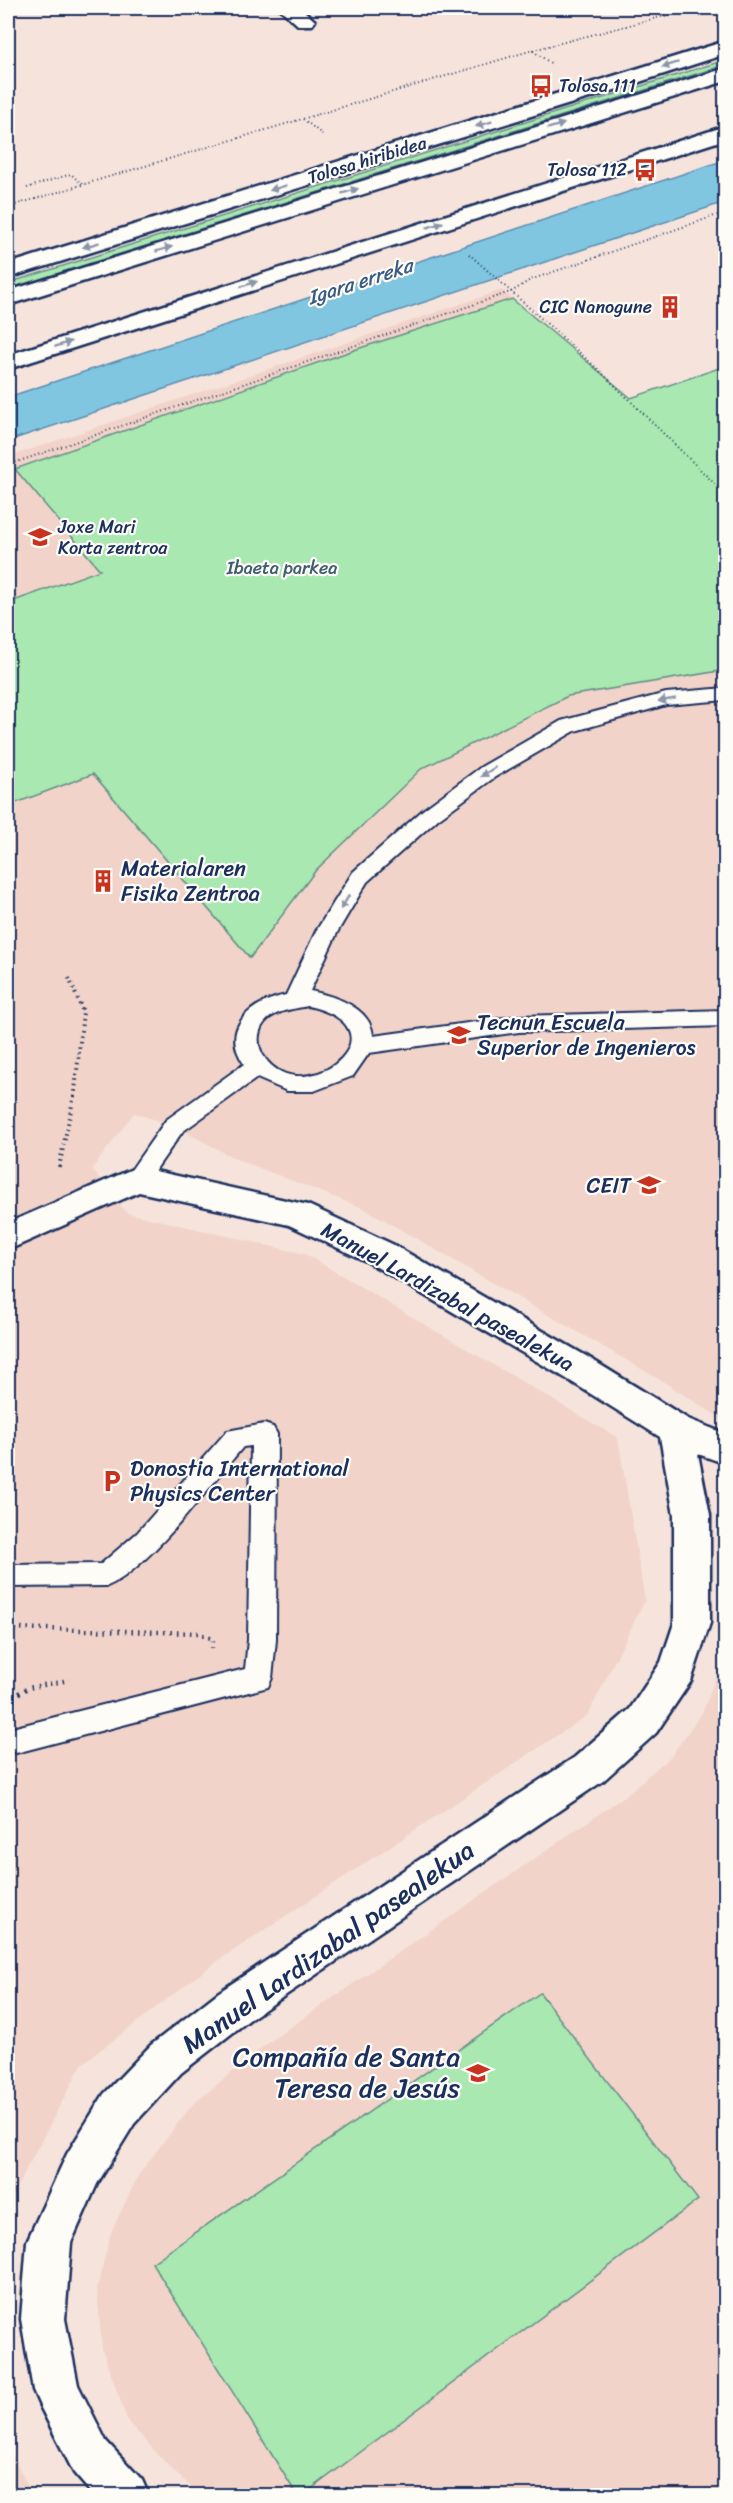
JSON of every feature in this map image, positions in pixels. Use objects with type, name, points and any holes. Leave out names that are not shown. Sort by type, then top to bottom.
[{"type":"street","points":[[289,8],[305,21]]},
{"type":"street","name":"Tolosa hiribidea","points":[[8,271],[592,91],[726,47]]},
{"type":"street","name":"Tolosa hiribidea","points":[[8,298],[726,74]]},
{"type":"street","points":[[8,362],[685,144],[721,124]]},
{"type":"street","points":[[8,1237],[137,1179]]},
{"type":"street","name":"Manuel Lardizabal pasealekua","points":[[137,1179],[296,1214],[380,1253],[565,1360],[676,1429],[726,1450]]},
{"type":"street","name":"Manuel Lardizabal pasealekua","points":[[126,2496],[90,2457],[56,2390],[43,2319],[49,2241],[82,2169],[119,2109],[166,2059],[234,2006],[589,1769],[643,1720],[678,1669],[692,1623],[692,1515],[676,1429]]},
{"type":"lane","points":[[295,999],[327,931],[360,877],[431,814],[488,772],[568,726],[666,699],[726,694]]},
{"type":"lane","points":[[308,998],[328,1001],[344,1009],[361,1031],[361,1046],[350,1067],[334,1077],[311,1083],[290,1083],[272,1077],[256,1067],[247,1055],[245,1041],[248,1026],[259,1014],[276,1003],[308,998]]},
{"type":"lane","points":[[361,1046],[519,1024],[726,1018]]},
{"type":"lane","points":[[137,1179],[174,1126],[256,1067]]},
{"type":"lane","points":[[8,1576],[106,1575],[146,1541],[236,1438],[264,1434],[262,1640],[258,1678],[16,1740]]},
{"type":"path","points":[[8,207],[533,50],[695,8]]},
{"type":"path","points":[[27,188],[71,174],[83,185]]},
{"type":"path","points":[[8,465],[513,291],[530,280],[726,212]]},
{"type":"path","points":[[465,251],[513,291],[631,398],[726,495]]},
{"type":"path","points":[[57,1174],[75,1091],[83,1012],[69,978]]},
{"type":"path","points":[[8,1628],[198,1633],[213,1639],[211,1652]]},
{"type":"path","points":[[18,1694],[28,1688],[74,1679]]},
{"type":"shaded area","points":[[502,290],[631,398],[725,495],[725,1421],[662,1381],[365,1209],[236,1159],[174,1126],[134,1113],[92,1169],[127,1213],[305,1254],[618,1438],[645,1600],[588,1715],[212,1965],[82,2064],[8,2204],[8,457]]},
{"type":"shaded area","name":"Compañía de Santa Teresa de Jesús","points":[[725,1630],[725,2495],[201,2495],[174,2472],[128,2422],[102,2349],[97,2288],[111,2232],[139,2174],[192,2105],[269,2042],[622,1798],[671,1756],[703,1711],[723,1658]]},
{"type":"shaded area","points":[[8,2445],[32,2495],[8,2495]]},
{"type":"green space","points":[[725,60],[725,65],[8,289],[8,283]]},
{"type":"green space","name":"Ibaeta parkea","points":[[512,299],[631,398],[725,366],[725,670],[568,696],[421,769],[316,870],[250,958],[93,774],[8,806],[8,603],[100,570],[15,469],[354,350]]},
{"type":"green space","points":[[540,1993],[698,2200],[303,2495],[297,2495],[152,2263]]},
{"type":"water","name":"Igara erreka","points":[[725,160],[725,202],[8,441],[8,397]]},
{"type":"place","name":"Tolosa 111","points":[[541,86]]},
{"type":"place","name":"Tolosa 112","points":[[645,170]]},
{"type":"place","name":"CIC Nanogune","points":[[670,307]]},
{"type":"place","name":"Joxe Mari Korta zentroa","points":[[40,537]]},
{"type":"place","name":"Materialaren Fisika Zentroa","points":[[103,881]]},
{"type":"place","name":"Tecnun Escuela Superior de Ingenieros","points":[[459,1035]]},
{"type":"place","name":"CEIT","points":[[649,1185]]},
{"type":"place","name":"Donostia International Physics Center","points":[[112,1481]]},
{"type":"place","name":"Compañía de Santa Teresa de Jesús","points":[[478,2073]]}]
